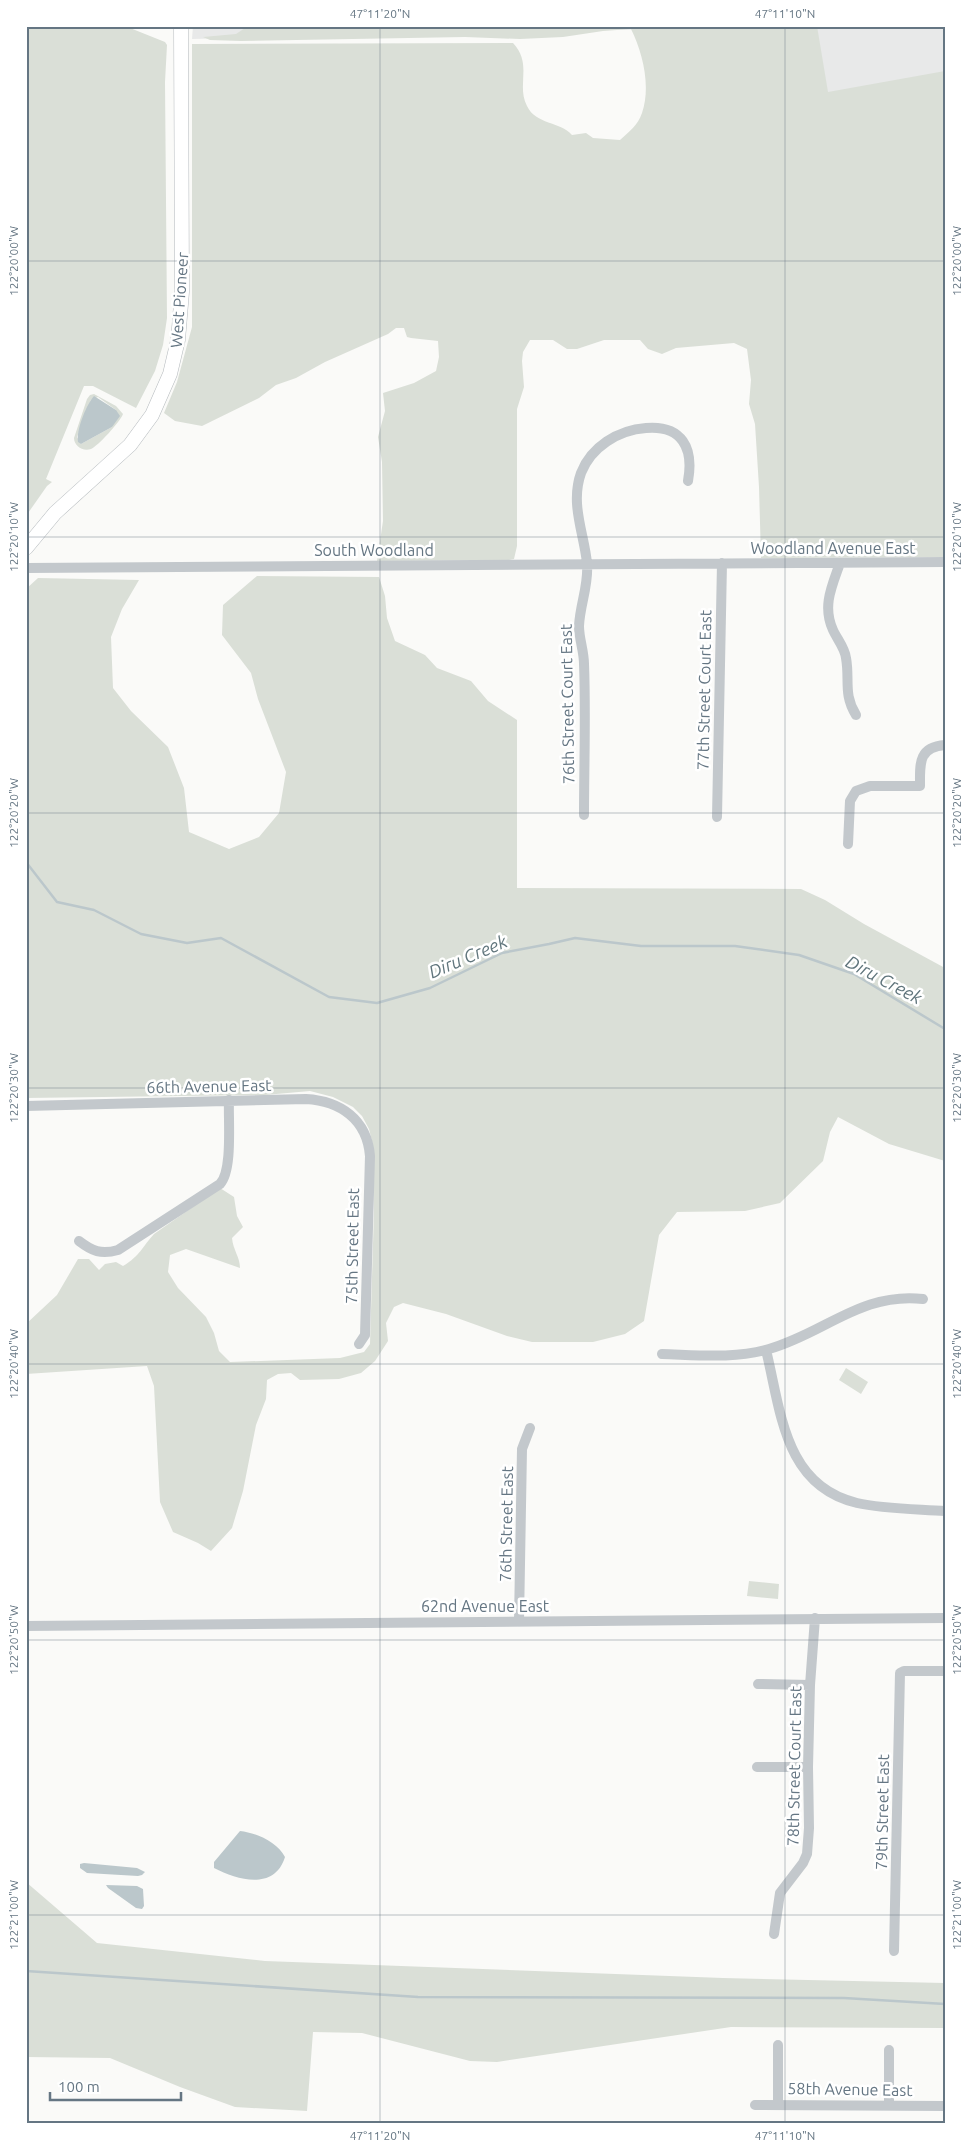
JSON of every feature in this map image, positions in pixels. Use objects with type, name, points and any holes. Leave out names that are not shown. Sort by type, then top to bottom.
[{"type":"main road","name":"West Pioneer","points":[[26,548],[55,513],[130,445],[143,429],[158,403],[174,357],[178,340],[182,292],[181,26]]},
{"type":"main road","points":[[26,533],[55,513]]},
{"type":"street","name":"76th Street Court East","points":[[584,815],[584,664],[579,624],[586,591],[587,563],[578,517],[577,494],[582,473],[588,460],[603,444],[634,429],[656,428],[681,437],[688,451],[690,471],[688,481]]},
{"type":"street","name":"Woodland Avenue East","points":[[722,564],[945,562]]},
{"type":"street","name":"South Woodland","points":[[26,568],[587,563],[722,564]]},
{"type":"street","points":[[840,563],[830,590],[828,612],[831,625],[846,654],[848,699],[856,714]]},
{"type":"street","name":"77th Street Court East","points":[[717,817],[722,564]]},
{"type":"street","points":[[848,844],[851,797],[856,790],[870,786],[920,786],[920,766],[926,751],[932,747],[945,745]]},
{"type":"street","name":"66th Avenue East","points":[[26,1106],[306,1099],[330,1103],[342,1108],[356,1119],[364,1132],[369,1147]]},
{"type":"street","points":[[79,1241],[94,1252],[108,1253],[118,1250],[220,1184],[226,1176],[229,1100]]},
{"type":"street","name":"75th Street East","points":[[359,1344],[365,1335],[369,1147]]},
{"type":"street","points":[[662,1354],[723,1355],[766,1350],[796,1340],[870,1303],[904,1297],[923,1300]]},
{"type":"street","points":[[766,1350],[790,1444],[796,1459],[806,1473],[836,1495],[853,1502],[945,1511]]},
{"type":"street","name":"76th Street East","points":[[519,1621],[522,1449],[530,1428]]},
{"type":"street","name":"78th Street Court East","points":[[774,1934],[780,1893],[803,1863],[807,1854],[809,1828],[810,1685],[815,1618]]},
{"type":"street","name":"62nd Avenue East","points":[[26,1626],[945,1618]]},
{"type":"street","name":"79th Street East","points":[[894,1951],[900,1673],[904,1671],[945,1671]]},
{"type":"street","points":[[758,1684],[810,1685]]},
{"type":"street","points":[[757,1767],[808,1767]]},
{"type":"street","points":[[778,2045],[778,2104]]},
{"type":"street","points":[[889,2050],[889,2104]]},
{"type":"street","name":"58th Avenue East","points":[[755,2105],[889,2104],[945,2106]]},
{"type":"shaded area","points":[[26,26],[125,26],[165,42],[167,45],[165,82],[167,318],[163,345],[155,371],[136,408],[93,386],[84,386],[46,479],[52,482],[47,486],[26,516]]},
{"type":"shaded area","points":[[193,26],[945,26],[945,78],[704,113],[703,28],[192,39]]},
{"type":"shaded area","points":[[248,26],[817,26],[828,92],[945,71],[945,557],[761,558],[755,424],[749,404],[751,380],[747,349],[734,343],[676,348],[662,354],[648,349],[640,340],[604,340],[577,349],[567,349],[553,340],[530,340],[523,352],[524,387],[517,409],[517,546],[514,559],[509,560],[377,561],[383,521],[382,462],[378,437],[385,411],[383,393],[414,383],[436,371],[439,357],[438,341],[407,337],[404,328],[396,328],[388,334],[325,362],[296,378],[276,385],[259,398],[202,426],[175,421],[164,413],[177,382],[192,327],[192,44],[513,43],[522,59],[523,90],[527,106],[536,117],[561,127],[572,135],[586,133],[593,138],[620,140],[638,121],[645,103],[646,81],[642,59],[631,29],[563,37],[520,39],[465,37],[241,41],[210,40],[203,37],[236,34]]},
{"type":"shaded area","points":[[94,394],[116,406],[123,414],[99,443],[91,449],[85,450],[77,446],[74,438],[90,395]],"holes":[[[98,397],[116,410],[112,427],[81,444],[77,437],[91,400]]]},
{"type":"shaded area","points":[[94,396],[116,410],[120,416],[112,427],[81,444],[78,442],[80,425]]},
{"type":"shaded area","points":[[257,576],[379,577],[385,596],[387,618],[395,641],[425,655],[437,668],[471,681],[488,701],[517,720],[517,888],[801,889],[825,900],[864,924],[945,968],[945,1161],[889,1144],[838,1117],[830,1132],[823,1161],[780,1203],[745,1211],[677,1212],[659,1235],[644,1321],[625,1334],[593,1342],[532,1342],[507,1336],[446,1314],[403,1303],[394,1307],[386,1323],[388,1341],[375,1361],[361,1373],[339,1379],[300,1380],[291,1373],[278,1374],[267,1380],[266,1399],[256,1425],[243,1491],[232,1528],[211,1551],[173,1532],[160,1502],[154,1386],[147,1366],[26,1374],[26,1324],[57,1295],[78,1259],[89,1259],[99,1270],[105,1264],[116,1262],[123,1266],[137,1255],[154,1234],[220,1188],[234,1197],[237,1216],[243,1227],[232,1238],[240,1268],[186,1249],[170,1255],[168,1272],[178,1288],[206,1317],[214,1333],[219,1351],[230,1362],[340,1358],[364,1352],[370,1344],[374,1211],[373,1145],[369,1129],[362,1116],[353,1107],[333,1097],[310,1091],[265,1095],[26,1098],[26,589],[38,578],[139,580],[122,609],[111,637],[113,688],[131,711],[168,747],[184,788],[189,832],[229,849],[259,837],[279,813],[286,772],[258,699],[251,673],[222,635],[223,605]]},
{"type":"shaded area","points":[[846,1368],[868,1382],[861,1394],[839,1380]]},
{"type":"shaded area","points":[[749,1581],[779,1584],[778,1599],[747,1596]]},
{"type":"shaded area","points":[[240,1831],[266,1839],[277,1847],[285,1857],[280,1867],[273,1874],[255,1880],[245,1879],[214,1868],[214,1862]]},
{"type":"shaded area","points":[[80,1864],[137,1868],[145,1872],[138,1876],[87,1873],[80,1868]]},
{"type":"shaded area","points":[[26,1882],[97,1943],[265,1961],[723,1978],[945,1983],[945,2028],[731,2027],[497,2062],[470,2061],[362,2033],[313,2032],[307,2111],[235,2107],[110,2058],[26,2057]]},
{"type":"shaded area","points":[[106,1885],[137,1886],[143,1889],[144,1906],[142,1909],[136,1908]]},
{"type":"waterway","name":"Diru Creek","points":[[26,862],[57,902],[94,910],[141,934],[187,943],[221,938],[329,997],[377,1003],[430,988],[502,953],[575,938],[641,946],[735,946],[799,955],[854,974],[945,1029]]},
{"type":"waterway","points":[[26,1971],[418,1997],[844,1998],[945,2004]]}]
